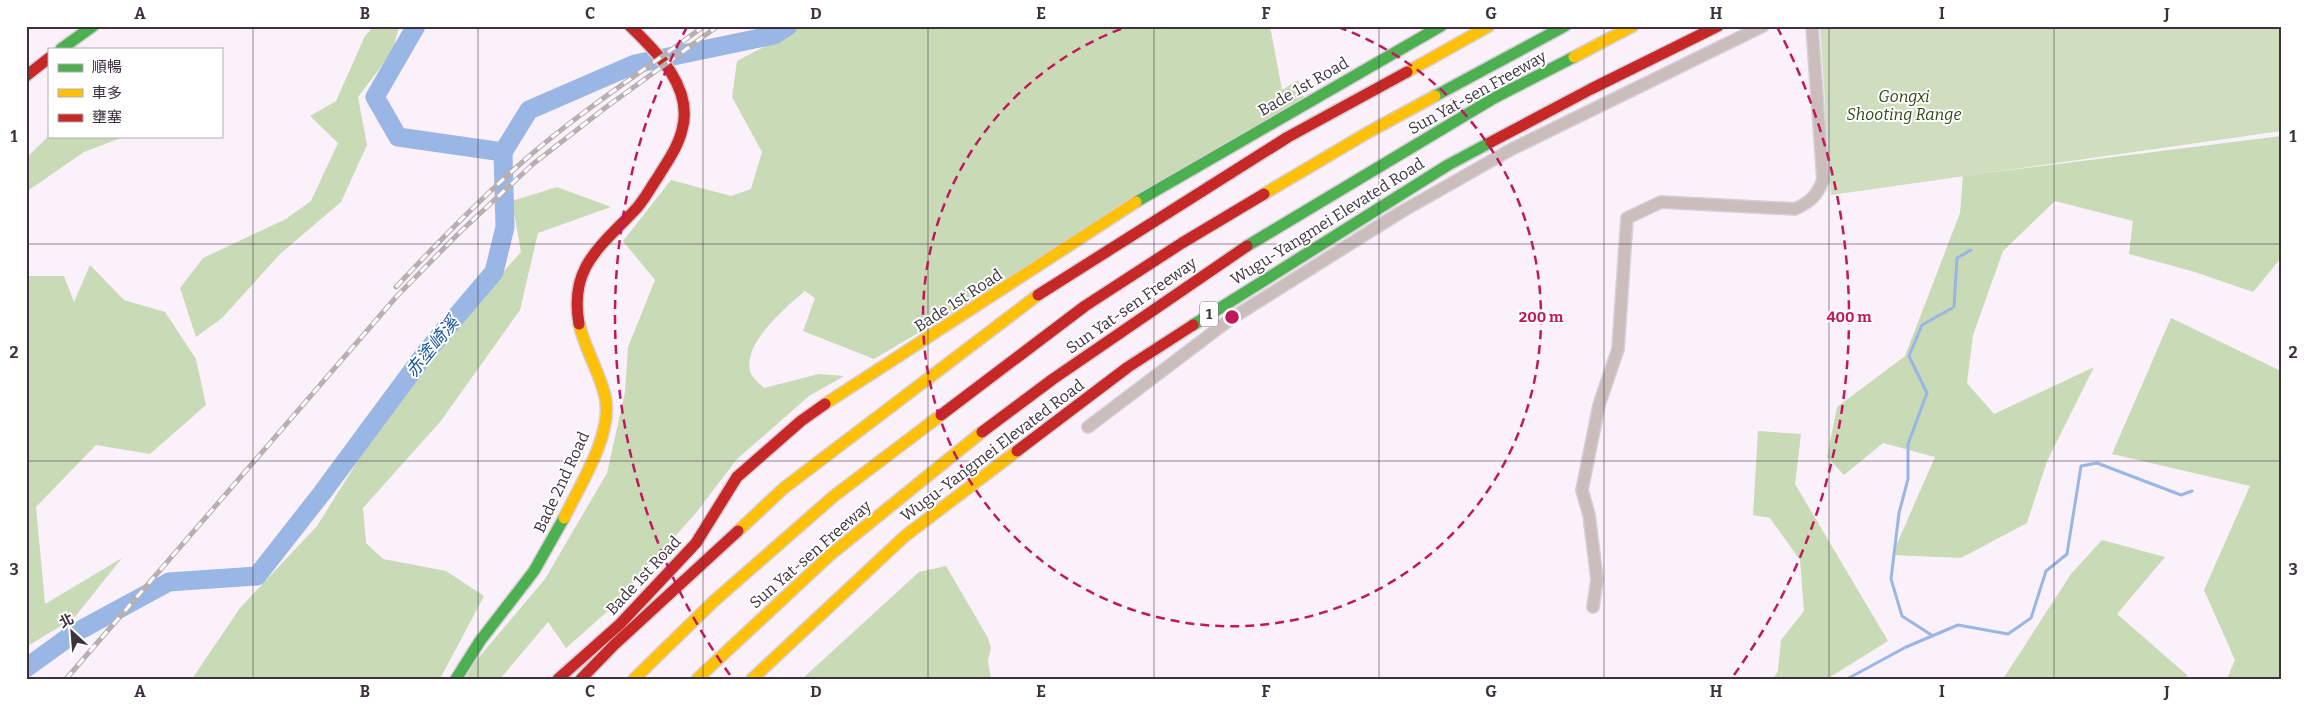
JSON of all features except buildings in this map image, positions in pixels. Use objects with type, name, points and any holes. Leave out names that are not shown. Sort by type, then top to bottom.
[{"type":"main road","points":[[62,48],[93,26]]},
{"type":"main road","name":"Bade 2nd Road","points":[[456,679],[478,644],[528,580],[550,545],[587,470],[605,423],[607,404],[602,383],[589,358],[582,334],[577,302],[578,284],[593,252],[637,207],[670,158],[684,122],[683,101],[669,68],[630,26]]},
{"type":"main road","name":"Bade 1st Road","points":[[558,679],[620,624],[696,543],[737,478],[802,421],[846,389],[922,342],[1136,202],[1441,26]]},
{"type":"main road","points":[[581,679],[614,645],[784,488],[1034,297],[1288,137],[1489,26]]},
{"type":"main road","name":"Sun Yat-sen Freeway","points":[[634,679],[714,601],[834,496],[1085,306],[1182,243],[1350,142],[1565,26]]},
{"type":"main road","name":"Sun Yat-sen Freeway","points":[[696,679],[830,555],[957,450],[1053,379],[1227,258],[1320,201],[1494,98],[1633,26]]},
{"type":"main road","name":"Wugu-Yangmei Elevated Road","points":[[752,679],[905,536],[1128,367],[1254,285],[1448,165],[1591,89],[1718,26]]},
{"type":"main road","points":[[26,76],[48,59]]},
{"type":"street","points":[[1088,427],[1232,318],[1401,212],[1512,149],[1763,26]]},
{"type":"street","points":[[1593,607],[1597,579],[1589,515],[1582,490],[1600,406],[1618,349],[1627,218],[1661,202],[1795,210],[1809,202],[1819,192],[1823,180],[1812,26]]},
{"type":"green space","points":[[374,26],[399,26],[393,51],[358,97],[367,145],[341,202],[280,254],[222,318],[196,337],[180,288],[203,258],[286,219],[311,201],[338,143],[310,116],[336,101],[365,36]]},
{"type":"green space","points":[[803,26],[1270,26],[1282,90],[1298,80],[1304,98],[874,359],[803,331],[815,298],[805,291],[777,317],[758,339],[749,363],[751,374],[764,388],[819,374],[844,376],[809,396],[737,459],[695,514],[609,610],[566,648],[548,622],[500,679],[465,679],[474,663],[545,579],[607,473],[625,392],[628,347],[655,280],[623,241],[671,180],[731,196],[751,189],[762,152],[732,97],[737,61]]},
{"type":"green space","name":"Gongxi Shooting Range","points":[[1820,26],[2281,26],[2281,131],[1831,195]]},
{"type":"green space","points":[[2281,136],[2281,258],[2253,292],[2195,272],[2129,254],[2133,221],[2055,201],[2003,251],[1973,335],[1967,383],[1994,414],[2094,367],[2047,461],[2027,523],[1961,558],[1892,555],[1935,457],[1883,443],[1844,475],[1827,457],[1837,407],[1905,356],[1960,213],[1963,176]]},
{"type":"green space","points":[[48,137],[121,138],[84,152],[26,192],[26,158]]},
{"type":"green space","points":[[557,187],[611,207],[538,233],[520,310],[440,422],[363,508],[366,543],[383,559],[446,571],[484,596],[440,679],[192,679],[240,608],[317,526],[409,379],[521,252],[512,201]]},
{"type":"green space","points":[[90,265],[124,300],[165,312],[196,359],[206,405],[150,454],[96,445],[36,507],[45,604],[122,558],[74,618],[26,647],[26,276],[64,276],[74,302]]},
{"type":"green space","points":[[2171,318],[2281,371],[2281,679],[2227,679],[2235,660],[2204,590],[2250,486],[2112,454]]},
{"type":"green space","points":[[1758,431],[1801,434],[1795,484],[1888,641],[1827,679],[1773,679],[1778,671],[1781,640],[1804,611],[1800,560],[1770,518],[1753,515]]},
{"type":"green space","points":[[2102,540],[2165,557],[2117,614],[2187,675],[2186,679],[2003,679],[2071,574]]},
{"type":"green space","points":[[946,566],[988,638],[991,648],[988,661],[991,679],[802,679],[919,572]]},
{"type":"waterway","points":[[416,26],[375,97],[398,137],[503,152]]},
{"type":"waterway","name":"赤塗崎溪","points":[[26,668],[73,634],[169,582],[257,576],[322,493],[427,351],[494,272],[505,227],[503,152],[529,110],[635,64],[774,35],[788,26]]},
{"type":"waterway","points":[[1933,636],[1902,616],[1891,579],[1899,513],[1908,479],[1908,444],[1927,393],[1909,356],[1922,325],[1954,307],[1957,258],[1971,250]]},
{"type":"waterway","points":[[1847,679],[1906,647],[1958,625],[2008,634],[2031,618],[2046,571],[2067,554],[2081,466],[2097,463],[2181,495],[2192,491]]},
{"type":"railway","points":[[396,287],[493,189],[548,140],[704,26]]},
{"type":"railway","points":[[66,679],[397,296],[459,233],[533,164],[605,108],[718,26]]},
{"type":"traffic: fast","points":[[62,48],[93,26]]},
{"type":"traffic: fast","points":[[1136,202],[1441,26]]},
{"type":"traffic: fast","points":[[1435,96],[1565,26]]},
{"type":"traffic: fast","points":[[1247,246],[1494,98],[1574,57]]},
{"type":"traffic: fast","points":[[1193,325],[1448,165],[1491,142]]},
{"type":"traffic: fast","points":[[456,679],[480,641],[534,571],[564,518]]},
{"type":"traffic: slow","points":[[1407,72],[1489,26]]},
{"type":"traffic: slow","points":[[1574,57],[1633,26]]},
{"type":"traffic: slow","points":[[1264,194],[1367,133],[1435,96]]},
{"type":"traffic: slow","points":[[825,404],[1136,202]]},
{"type":"traffic: slow","points":[[738,531],[784,488],[1038,295]]},
{"type":"traffic: slow","points":[[564,518],[594,458],[605,426],[605,396],[579,324]]},
{"type":"traffic: slow","points":[[634,679],[714,601],[834,496],[941,415]]},
{"type":"traffic: slow","points":[[697,679],[830,555],[982,432]]},
{"type":"traffic: slow","points":[[752,679],[905,536],[1017,451]]},
{"type":"traffic: jam","points":[[579,324],[578,288],[583,273],[599,248],[644,199],[672,154],[682,130],[683,100],[678,85],[661,59],[630,26]]},
{"type":"traffic: jam","points":[[1491,142],[1591,89],[1718,26]]},
{"type":"traffic: jam","points":[[26,76],[48,59]]},
{"type":"traffic: jam","points":[[1038,295],[1288,137],[1407,72]]},
{"type":"traffic: jam","points":[[941,415],[1085,306],[1182,243],[1264,194]]},
{"type":"traffic: jam","points":[[982,432],[1053,379],[1247,246]]},
{"type":"traffic: jam","points":[[1017,451],[1128,367],[1193,325]]},
{"type":"traffic: jam","points":[[558,679],[620,624],[696,543],[737,477],[801,421],[825,404]]},
{"type":"traffic: jam","points":[[581,679],[614,645],[738,531]]}]
